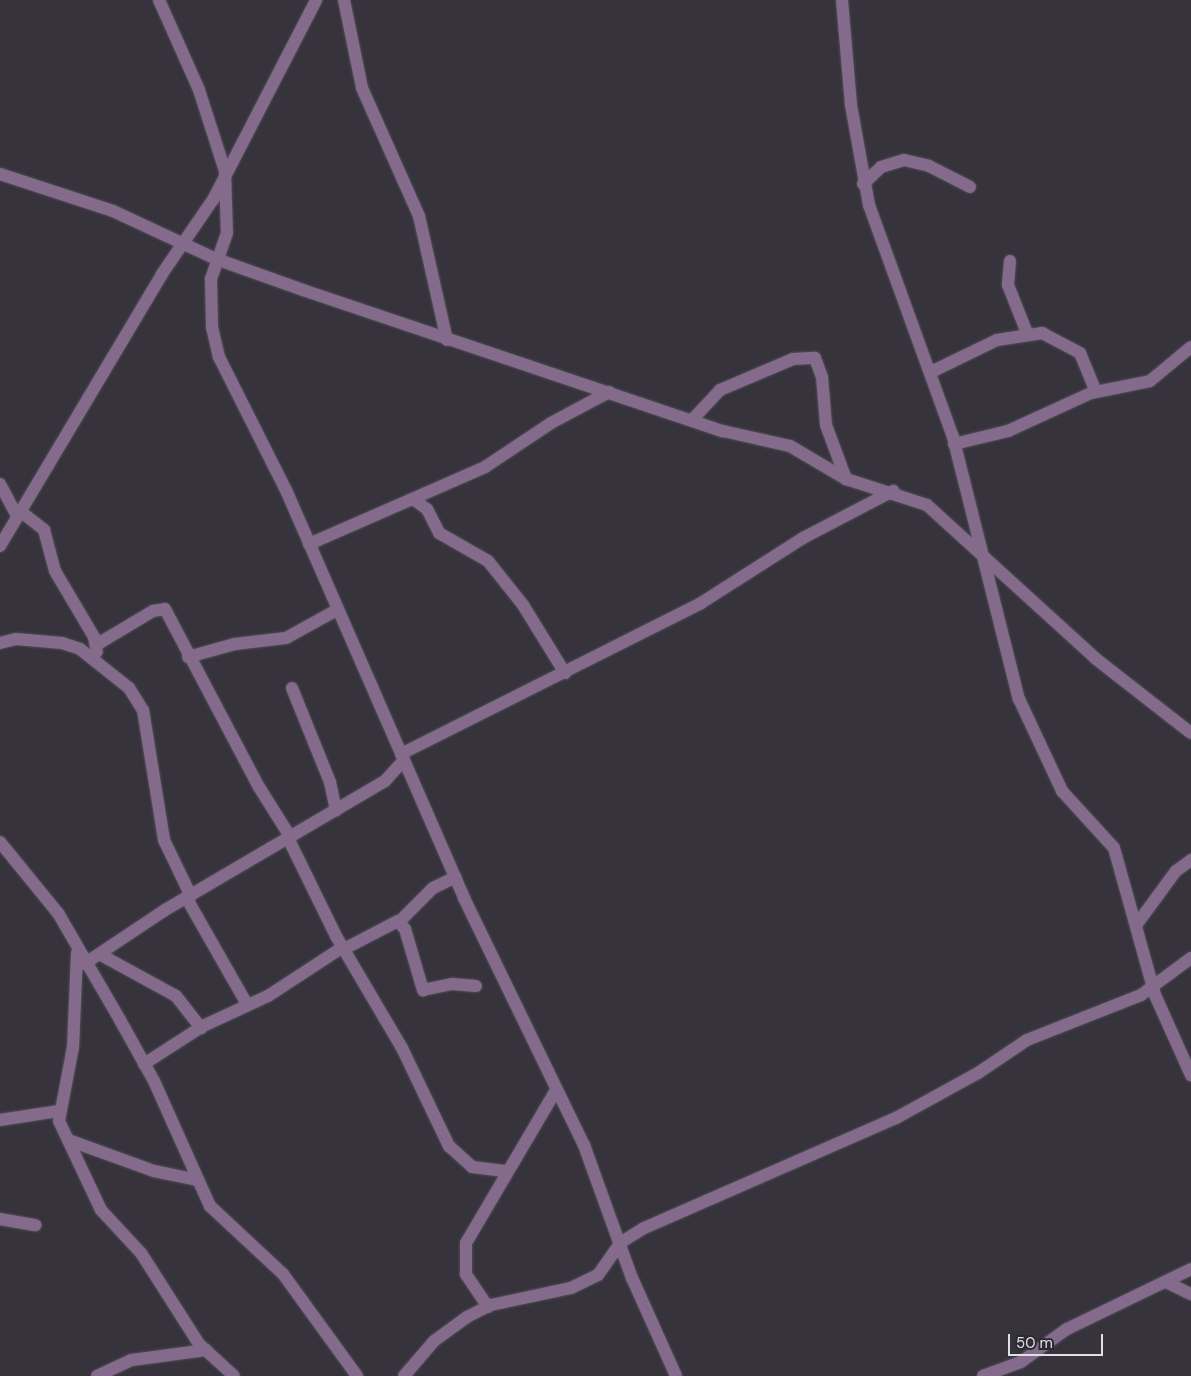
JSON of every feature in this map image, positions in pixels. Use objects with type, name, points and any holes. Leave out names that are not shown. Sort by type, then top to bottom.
[{"type":"street","points":[[159,0],[199,90],[225,171],[227,233],[216,259],[212,327],[219,357],[309,544],[456,877],[600,1183],[620,1243],[676,1376]]},
{"type":"street","points":[[0,546],[182,242],[214,198],[225,171],[316,0]]},
{"type":"street","points":[[344,0],[362,88],[419,216],[447,340]]},
{"type":"street","points":[[842,0],[864,184],[878,238],[931,372],[954,444],[971,520],[985,557],[1001,639],[1019,699],[1062,791],[1114,848],[1137,924],[1153,988],[1191,1075]]},
{"type":"street","points":[[864,184],[881,167],[904,160],[929,166],[970,187]]},
{"type":"street","points":[[0,174],[112,211],[216,259],[447,340],[693,419],[790,446],[846,479],[893,491],[927,505],[1096,659],[1191,732]]},
{"type":"street","points":[[1010,261],[1008,285],[1027,332]]},
{"type":"street","points":[[931,372],[997,340],[1027,332],[1042,332],[1072,346],[1087,366],[1096,392]]},
{"type":"street","points":[[954,444],[1008,431],[1096,392],[1150,381],[1191,347]]},
{"type":"street","points":[[693,419],[720,390],[793,359],[815,358],[822,377],[826,425],[846,479]]},
{"type":"street","points":[[309,544],[485,467],[609,392]]},
{"type":"street","points":[[0,484],[19,514],[44,530],[55,571],[96,645],[98,663]]},
{"type":"street","points":[[84,964],[101,955],[189,897],[290,839],[394,775],[403,757],[721,592],[803,538],[893,491]]},
{"type":"street","points":[[413,499],[427,509],[439,533],[488,561],[523,605],[565,673]]},
{"type":"street","points":[[96,645],[164,608],[188,657],[290,839],[343,948],[402,1048],[455,1154],[478,1169],[507,1171]]},
{"type":"street","points":[[188,657],[235,644],[286,638],[338,610]]},
{"type":"street","points":[[0,643],[16,639],[62,643],[98,663],[129,688],[143,710],[164,840],[189,897],[247,1004]]},
{"type":"street","points":[[292,688],[330,782],[336,810]]},
{"type":"street","points":[[0,842],[58,913],[77,953],[144,1064],[198,1180],[217,1215],[252,1242],[283,1274],[357,1376]]},
{"type":"street","points":[[1137,924],[1176,871],[1191,860]]},
{"type":"street","points":[[144,1064],[201,1028],[247,1004],[268,996],[343,948],[386,924],[399,922],[433,888],[456,877]]},
{"type":"street","points":[[399,922],[423,990],[452,984],[476,986]]},
{"type":"street","points":[[77,953],[73,1047],[59,1111],[68,1140],[101,1210],[141,1253],[206,1350],[234,1376]]},
{"type":"street","points":[[101,955],[176,996],[201,1028]]},
{"type":"street","points":[[404,1376],[434,1341],[488,1307],[571,1288],[598,1275],[620,1243],[718,1194],[762,1180],[896,1118],[1037,1035],[1153,988],[1191,958]]},
{"type":"street","points":[[488,1307],[473,1288],[464,1259],[476,1220],[556,1090]]},
{"type":"street","points":[[0,1120],[59,1111]]},
{"type":"street","points":[[68,1140],[162,1173],[198,1180]]},
{"type":"street","points":[[0,1219],[35,1225]]},
{"type":"street","points":[[983,1376],[1021,1362],[1067,1329],[1191,1269]]},
{"type":"street","points":[[1166,1282],[1191,1294]]},
{"type":"street","points":[[97,1376],[132,1360],[206,1350]]}]
